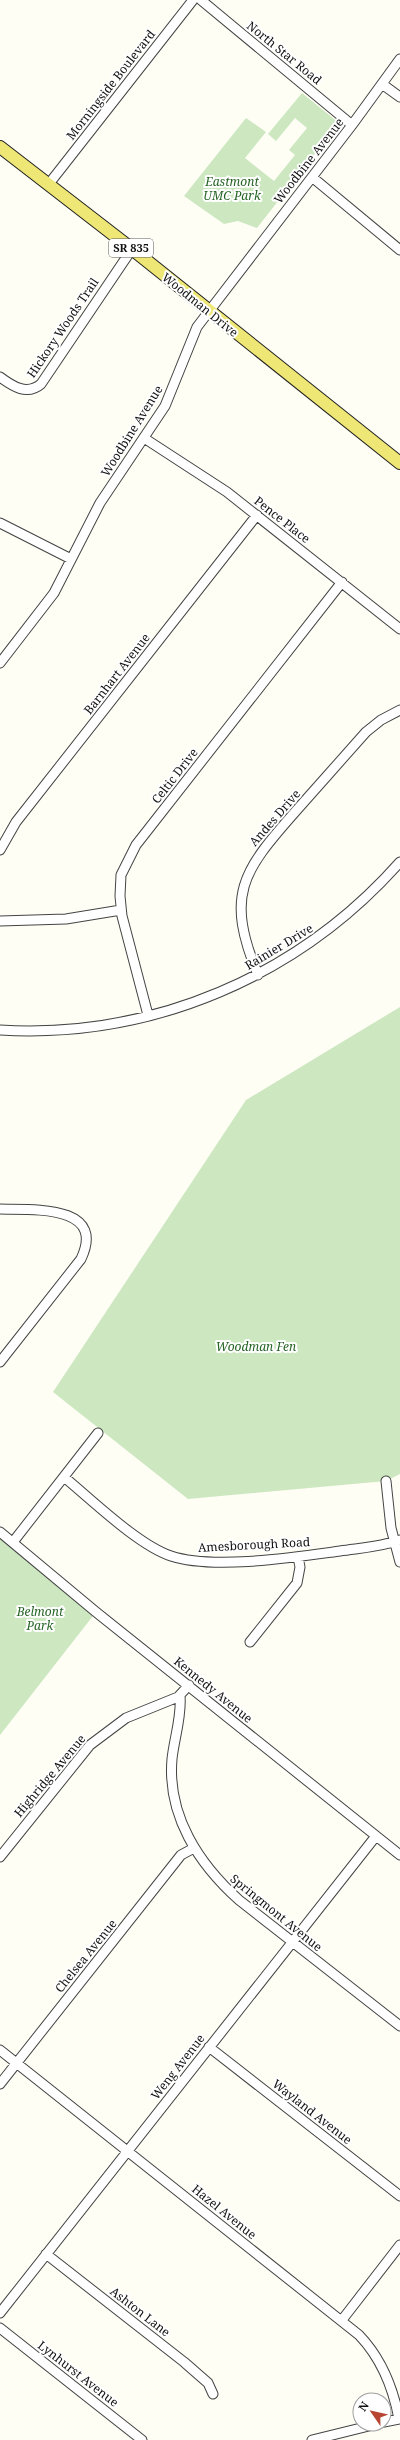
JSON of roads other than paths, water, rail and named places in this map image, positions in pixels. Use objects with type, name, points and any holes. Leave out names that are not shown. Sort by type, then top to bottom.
[{"type":"main road","name":"Woodman Drive","points":[[0,147],[132,249],[400,463]]},
{"type":"street","name":"Morningside Boulevard","points":[[48,185],[193,0]]},
{"type":"street","name":"North Star Road","points":[[201,0],[352,125]]},
{"type":"street","name":"Woodbine Avenue","points":[[0,663],[42,611],[100,503],[144,438],[173,390],[186,350],[197,327],[312,178],[400,59]]},
{"type":"street","points":[[382,84],[400,97]]},
{"type":"street","points":[[312,178],[400,250]]},
{"type":"street","name":"Hickory Woods Trail","points":[[0,377],[23,389],[31,390],[40,384],[132,249]]},
{"type":"street","name":"Pence Place","points":[[144,438],[227,492],[400,629]]},
{"type":"street","name":"Barnhart Avenue","points":[[0,850],[16,822],[257,515]]},
{"type":"street","points":[[0,523],[71,559]]},
{"type":"street","name":"Celtic Drive","points":[[148,1015],[121,910],[121,875],[136,845],[342,582]]},
{"type":"street","name":"Andes Drive","points":[[258,974],[243,933],[241,919],[243,890],[254,861],[366,732],[381,720],[400,710]]},
{"type":"street","name":"Rainier Drive","points":[[0,1030],[45,1031],[82,1028],[148,1015],[198,1000],[258,974],[311,944],[341,921],[378,887],[400,862]]},
{"type":"street","points":[[0,921],[66,919],[121,910]]},
{"type":"street","points":[[0,1209],[57,1211],[67,1214],[78,1222],[85,1235],[85,1248],[81,1259],[0,1362]]},
{"type":"street","points":[[13,1542],[98,1433]]},
{"type":"street","name":"Amesborough Road","points":[[64,1477],[143,1541],[171,1556],[201,1561],[298,1557],[397,1541]]},
{"type":"street","points":[[386,1481],[400,1562]]},
{"type":"street","name":"Kennedy Avenue","points":[[0,1532],[400,1855]]},
{"type":"street","points":[[250,1642],[297,1583],[300,1567],[298,1557]]},
{"type":"street","name":"Highridge Avenue","points":[[0,1856],[77,1758],[93,1742],[126,1718],[180,1696],[189,1685]]},
{"type":"street","name":"Springmont Avenue","points":[[180,1696],[172,1779],[178,1813],[194,1848],[223,1886],[400,2026]]},
{"type":"street","name":"Weng Avenue","points":[[0,2313],[376,1836]]},
{"type":"street","name":"Chelsea Avenue","points":[[0,2084],[181,1855],[194,1848]]},
{"type":"street","name":"Wayland Avenue","points":[[209,2047],[400,2196]]},
{"type":"street","name":"Hazel Avenue","points":[[0,2050],[342,2320],[367,2343],[390,2384],[400,2419]]},
{"type":"street","points":[[342,2320],[400,2245]]},
{"type":"street","name":"Ashton Lane","points":[[46,2254],[184,2362],[208,2383],[213,2394]]},
{"type":"street","name":"Lynhurst Avenue","points":[[0,2328],[142,2440]]},
{"type":"street","points":[[312,2440],[352,2430]]},
{"type":"park label","name":"Eastmont UMC Park","points":[[232,189]]},
{"type":"park label","name":"Woodman Fen","points":[[256,1347]]},
{"type":"park label","name":"Belmont Park","points":[[40,1619]]}]
